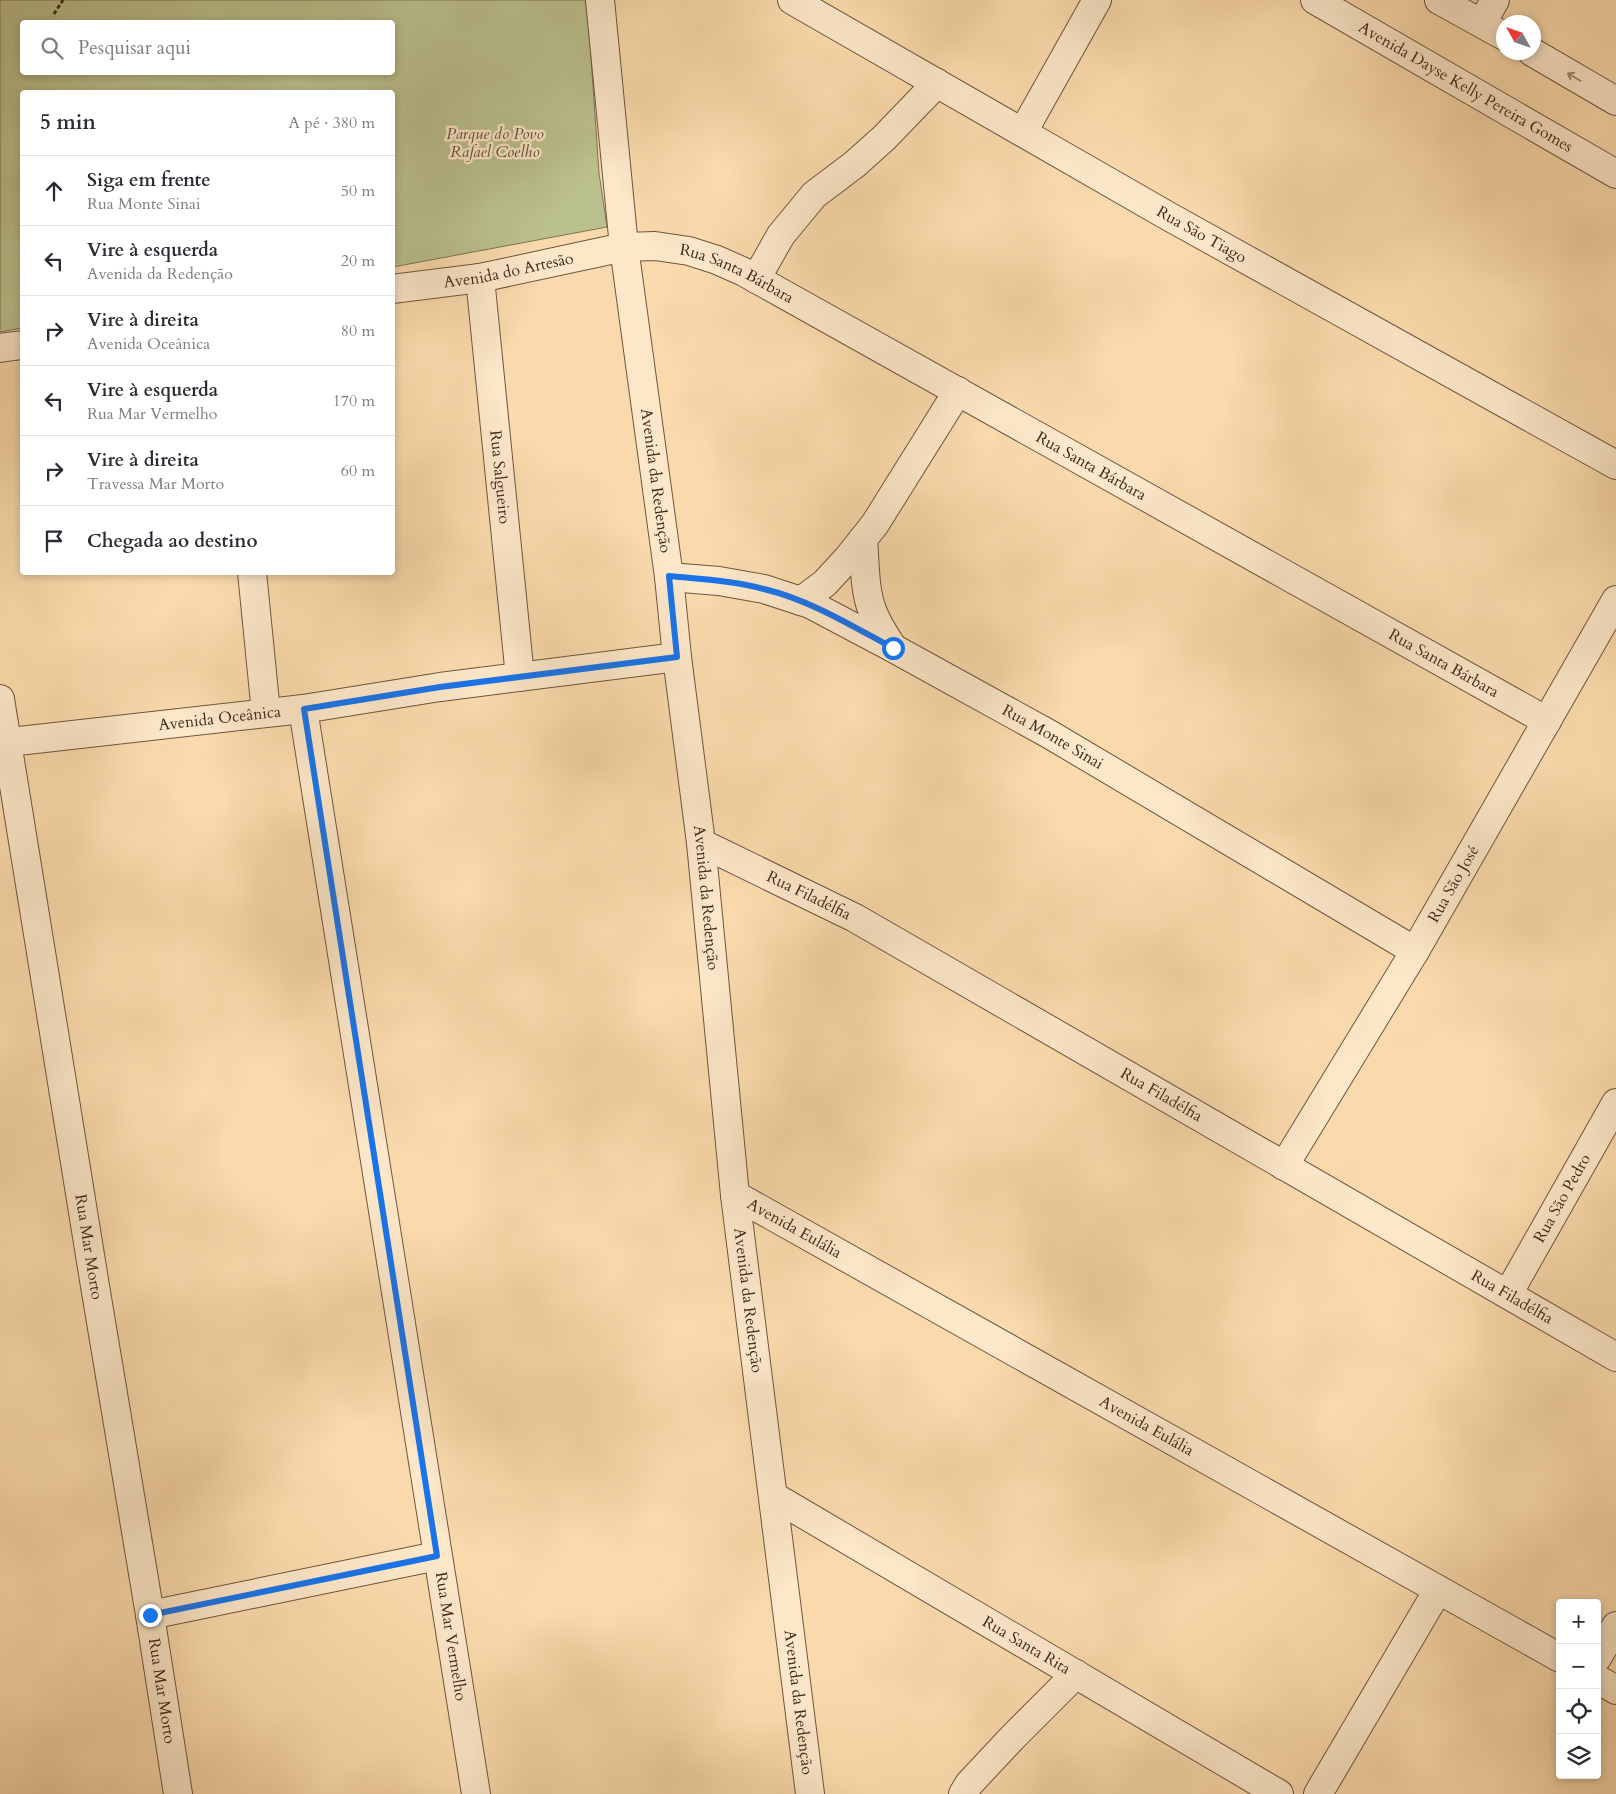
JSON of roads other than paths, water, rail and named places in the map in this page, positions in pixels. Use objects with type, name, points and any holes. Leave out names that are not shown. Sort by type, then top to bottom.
[{"type":"street","name":"Avenida da Redenção","points":[[600,0],[624,247],[669,576],[677,657],[701,843],[735,1194],[810,1794]]},
{"type":"street","name":"Rua São Tiago","points":[[792,0],[1168,216],[1616,465]]},
{"type":"street","points":[[1023,132],[1097,0]]},
{"type":"street","name":"Avenida Dayse Kelly Pereira Gomes","points":[[1316,0],[1616,174]]},
{"type":"street","points":[[1439,0],[1493,30],[1495,0]]},
{"type":"street","points":[[1541,57],[1616,102]]},
{"type":"street","points":[[756,279],[766,258],[781,235],[814,195],[855,164],[884,138],[937,83]]},
{"type":"street","name":"Rua Santa Bárbara","points":[[624,247],[655,246],[689,252],[717,260],[744,272],[1547,721]]},
{"type":"street","name":"Avenida do Artesão","points":[[395,289],[480,278],[624,247]]},
{"type":"street","name":"Rua Salgueiro","points":[[480,278],[520,676]]},
{"type":"street","points":[[0,348],[20,344]]},
{"type":"street","points":[[801,601],[825,583],[875,524],[958,391]]},
{"type":"street","points":[[863,539],[868,595],[872,610],[880,628],[893,648]]},
{"type":"street","points":[[252,575],[266,712]]},
{"type":"street","name":"Rua Monte Sinai","points":[[669,576],[719,581],[764,589],[801,601],[893,648],[1048,734],[1415,951]]},
{"type":"street","name":"Rua São José","points":[[1284,1166],[1415,951],[1616,600]]},
{"type":"street","name":"Avenida Oceânica","points":[[3,742],[304,709],[520,676],[677,657]]},
{"type":"street","name":"Rua Mar Morto","points":[[0,699],[3,742],[150,1615],[178,1794]]},
{"type":"street","name":"Rua Mar Vermelho","points":[[304,709],[476,1794]]},
{"type":"street","name":"Rua Filadélfia","points":[[701,843],[855,918],[1616,1357]]},
{"type":"street","name":"Rua São Pedro","points":[[1508,1294],[1616,1103]]},
{"type":"street","name":"Avenida Eulália","points":[[735,1194],[1556,1656]]},
{"type":"street","name":"Rua Santa Rita","points":[[774,1496],[1280,1794]]},
{"type":"street","points":[[150,1615],[437,1556]]},
{"type":"street","points":[[1318,1794],[1438,1590]]},
{"type":"street","points":[[1601,1651],[1616,1626]]},
{"type":"street","points":[[963,1794],[969,1784],[1076,1674]]},
{"type":"street","points":[[1601,1682],[1616,1690]]},
{"type":"park label","name":"Parque do Povo Rafael Coelho","points":[[495,143]]}]
